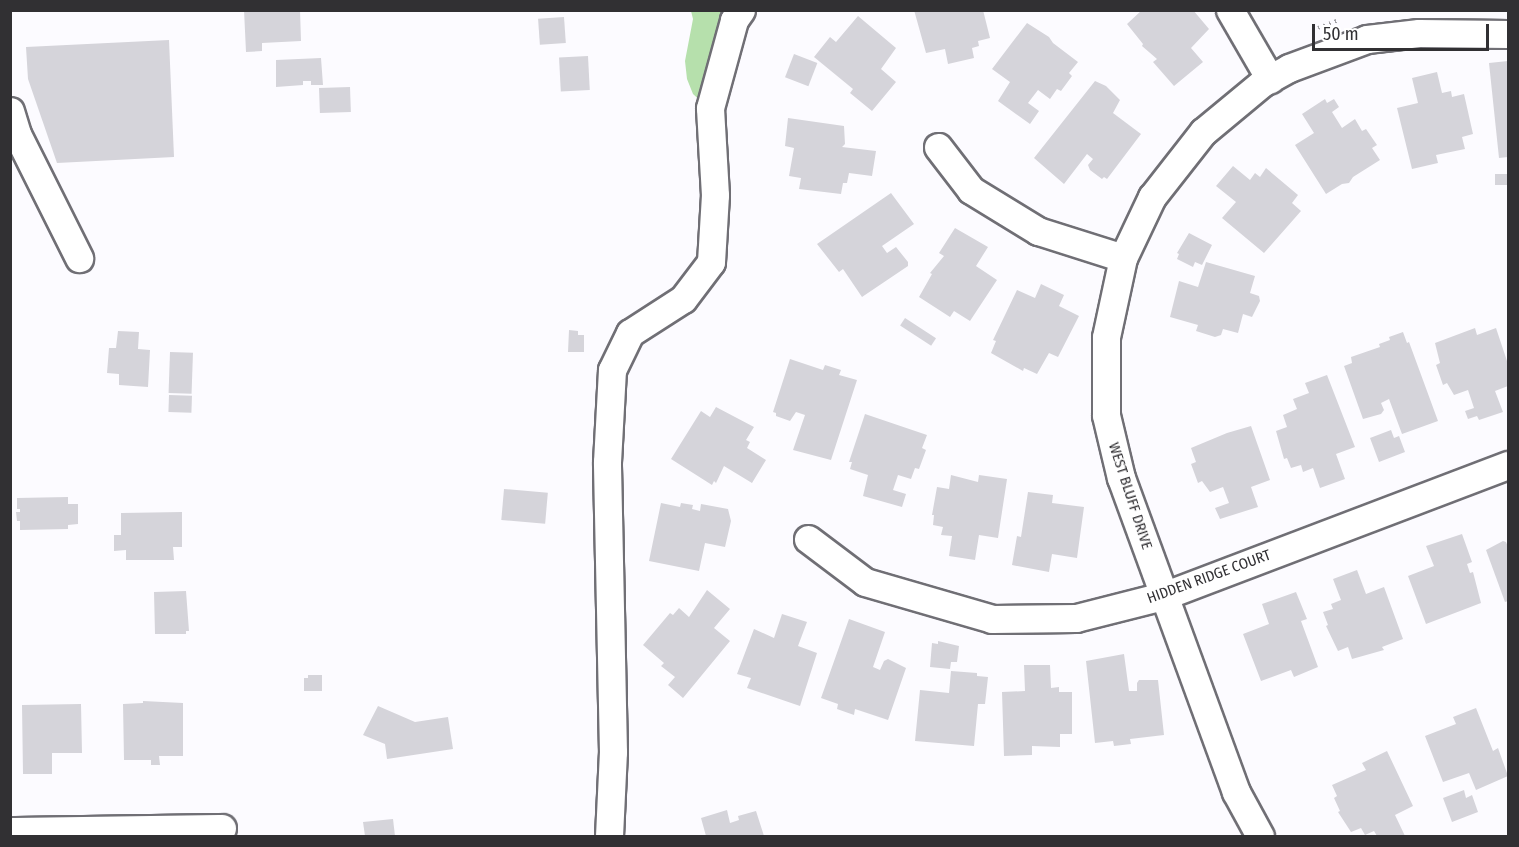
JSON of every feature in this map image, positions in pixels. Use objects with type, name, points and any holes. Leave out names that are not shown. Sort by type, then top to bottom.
[{"type":"street","points":[[609,837],[612,752],[608,462],[612,370],[630,333],[683,299],[711,262],[715,195],[710,108],[734,20],[741,10]]},
{"type":"street","points":[[1230,10],[1270,79]]},
{"type":"street","name":"WEST BLUFF DRIVE","points":[[1260,837],[1236,792],[1163,596],[1121,478],[1106,415],[1106,337],[1123,258],[1152,197],[1203,132],[1270,79],[1289,68],[1367,39],[1419,33],[1509,34]]},
{"type":"street","points":[[10,111],[18,134],[80,258]]},
{"type":"street","points":[[938,147],[971,190],[1038,231],[1123,258]]},
{"type":"street","name":"HIDDEN RIDGE COURT","points":[[808,539],[865,582],[993,620],[1076,618],[1163,596],[1509,465]]},
{"type":"street","points":[[10,831],[222,828]]},
{"type":"green space","points":[[691,11],[735,11],[706,106],[693,94],[687,79],[685,61],[693,19]]},
{"type":"building","points":[[244,10],[300,10],[301,41],[262,43],[262,51],[246,52]]},
{"type":"building","points":[[914,10],[983,10],[990,38],[978,41],[979,46],[972,48],[974,58],[948,64],[945,49],[926,53]]},
{"type":"building","points":[[1142,10],[1193,10],[1209,29],[1191,48],[1203,62],[1174,86],[1153,62],[1157,59],[1142,46],[1143,44],[1127,24]]},
{"type":"building","points":[[858,16],[896,48],[881,69],[896,82],[872,111],[850,93],[853,89],[814,57],[830,37],[836,42]]},
{"type":"building","points":[[564,17],[566,43],[540,45],[538,19]]},
{"type":"building","points":[[1027,23],[1049,37],[1053,43],[1078,62],[1069,73],[1072,76],[1061,91],[1057,89],[1050,99],[1038,90],[1028,103],[1039,111],[1030,124],[998,101],[1010,82],[992,69]]},
{"type":"building","points":[[169,40],[174,157],[57,163],[28,79],[26,47]]},
{"type":"building","points":[[794,54],[817,63],[808,86],[785,77]]},
{"type":"building","points":[[588,56],[590,90],[561,91],[559,58]]},
{"type":"building","points":[[321,58],[323,85],[311,85],[311,81],[303,81],[303,85],[276,87],[276,60]]},
{"type":"building","points":[[1508,61],[1508,157],[1499,158],[1489,63]]},
{"type":"building","points":[[1437,72],[1442,93],[1451,91],[1452,97],[1464,94],[1473,134],[1462,137],[1465,149],[1436,155],[1438,163],[1412,169],[1397,108],[1418,103],[1412,78]]},
{"type":"building","points":[[1095,81],[1106,86],[1120,100],[1113,113],[1141,134],[1107,179],[1104,177],[1102,179],[1090,170],[1088,165],[1093,159],[1087,154],[1064,184],[1034,158]]},
{"type":"building","points":[[350,87],[351,112],[320,113],[319,88]]},
{"type":"building","points":[[1325,99],[1327,103],[1334,99],[1339,107],[1332,112],[1342,128],[1355,119],[1362,131],[1366,129],[1377,145],[1372,148],[1380,160],[1353,177],[1349,183],[1342,184],[1326,194],[1295,145],[1314,133],[1302,114]]},
{"type":"building","points":[[788,118],[844,126],[845,144],[842,147],[876,151],[872,176],[849,173],[847,183],[843,183],[841,194],[799,189],[801,178],[789,176],[794,148],[785,146]]},
{"type":"building","points":[[1233,166],[1250,180],[1255,173],[1260,177],[1266,168],[1298,195],[1292,203],[1301,211],[1264,253],[1222,218],[1236,202],[1216,186]]},
{"type":"building","points":[[1495,174],[1508,174],[1508,185],[1495,185]]},
{"type":"building","points":[[891,193],[914,224],[882,246],[887,253],[896,247],[908,262],[908,266],[862,297],[843,269],[839,272],[817,244]]},
{"type":"building","points":[[955,228],[988,247],[976,266],[997,280],[970,321],[954,311],[950,317],[919,297],[932,274],[930,273],[944,256],[939,253]]},
{"type":"building","points":[[1189,233],[1212,245],[1202,265],[1195,262],[1193,267],[1177,259],[1179,254],[1177,253]]},
{"type":"building","points":[[1206,262],[1255,276],[1250,293],[1259,296],[1260,301],[1252,317],[1243,314],[1238,333],[1223,329],[1221,335],[1215,337],[1196,331],[1198,325],[1170,317],[1179,281],[1198,287]]},
{"type":"building","points":[[1041,284],[1064,295],[1059,306],[1079,316],[1058,357],[1049,353],[1037,374],[1024,368],[1023,371],[991,353],[996,341],[993,340],[1017,290],[1035,298]]},
{"type":"building","points":[[905,318],[936,338],[931,346],[900,326]]},
{"type":"building","points":[[1475,328],[1477,335],[1496,328],[1508,364],[1508,386],[1495,391],[1503,412],[1479,420],[1477,416],[1468,419],[1465,411],[1474,408],[1468,390],[1454,395],[1447,383],[1443,385],[1436,365],[1440,363],[1435,343]]},
{"type":"building","points":[[569,330],[578,331],[578,335],[584,335],[584,352],[568,352]]},
{"type":"building","points":[[118,331],[139,332],[138,349],[150,350],[148,387],[119,385],[119,374],[107,373],[109,348],[116,348]]},
{"type":"building","points":[[1403,332],[1407,343],[1409,342],[1438,421],[1402,434],[1389,399],[1381,403],[1384,410],[1381,414],[1363,419],[1344,366],[1352,363],[1351,357],[1380,347],[1379,344],[1390,340],[1389,337]]},
{"type":"building","points":[[170,352],[193,353],[192,394],[169,393]]},
{"type":"building","points":[[790,359],[823,370],[825,365],[841,370],[839,375],[857,380],[831,460],[793,450],[805,415],[796,412],[790,421],[776,416],[773,412]]},
{"type":"building","points":[[1327,375],[1355,447],[1336,454],[1345,479],[1320,488],[1313,468],[1303,472],[1301,465],[1291,468],[1287,458],[1284,459],[1276,431],[1287,427],[1283,415],[1297,409],[1293,399],[1309,393],[1305,383]]},
{"type":"building","points":[[169,395],[192,396],[191,413],[168,412]]},
{"type":"building","points":[[716,407],[754,427],[746,440],[750,442],[747,448],[766,460],[752,483],[724,466],[716,483],[714,481],[712,485],[671,459],[701,411],[710,417]]},
{"type":"building","points":[[865,414],[927,435],[922,448],[926,450],[919,469],[915,468],[911,479],[898,475],[893,490],[906,494],[902,507],[863,496],[868,475],[850,469],[852,462],[849,462]]},
{"type":"building","points":[[1251,426],[1270,480],[1251,487],[1258,507],[1220,519],[1215,508],[1229,503],[1223,487],[1210,492],[1202,481],[1198,483],[1191,464],[1196,462],[1191,448]]},
{"type":"building","points":[[1391,430],[1394,438],[1399,436],[1405,452],[1379,462],[1370,438]]},
{"type":"building","points":[[951,475],[978,482],[979,475],[1007,479],[998,538],[979,535],[975,560],[949,556],[952,536],[941,535],[943,527],[933,525],[934,515],[932,515],[937,487],[949,489]]},
{"type":"building","points":[[504,489],[548,493],[545,524],[501,520]]},
{"type":"building","points":[[1028,492],[1053,495],[1052,503],[1084,507],[1077,558],[1052,554],[1049,572],[1012,565],[1017,536],[1021,537]]},
{"type":"building","points":[[68,497],[68,504],[78,504],[78,524],[68,525],[68,529],[20,530],[20,521],[17,521],[16,512],[20,512],[20,509],[17,509],[17,498]]},
{"type":"building","points":[[661,503],[680,507],[681,503],[693,505],[692,509],[700,511],[701,504],[728,509],[731,521],[725,547],[705,543],[699,571],[649,561]]},
{"type":"building","points":[[182,512],[182,547],[173,547],[174,560],[126,560],[126,550],[114,551],[114,535],[121,535],[121,513]]},
{"type":"building","points":[[1462,534],[1472,562],[1467,564],[1470,573],[1473,572],[1481,603],[1426,624],[1408,576],[1434,566],[1426,546]]},
{"type":"building","points":[[1503,541],[1508,547],[1508,601],[1505,602],[1486,550]]},
{"type":"building","points":[[1357,570],[1366,594],[1384,587],[1403,639],[1382,647],[1384,650],[1352,659],[1348,647],[1338,651],[1326,626],[1328,625],[1323,612],[1333,609],[1331,604],[1341,600],[1333,579]]},
{"type":"building","points":[[707,590],[730,609],[714,628],[730,641],[683,698],[668,685],[675,677],[661,666],[664,663],[643,645],[670,613],[673,615],[679,608],[689,617]]},
{"type":"building","points":[[186,591],[189,631],[186,631],[186,634],[155,634],[154,592]]},
{"type":"building","points":[[1296,592],[1307,619],[1301,621],[1318,667],[1294,677],[1291,670],[1261,681],[1243,634],[1269,624],[1262,604]]},
{"type":"building","points":[[782,614],[807,622],[798,646],[817,653],[800,706],[747,688],[751,678],[737,674],[754,629],[774,638]]},
{"type":"building","points":[[849,619],[885,632],[873,667],[880,670],[884,661],[888,659],[906,668],[888,720],[855,709],[854,715],[837,709],[838,704],[821,698]]},
{"type":"building","points":[[938,641],[959,646],[957,662],[951,662],[950,669],[930,667],[932,643],[938,644]]},
{"type":"building","points":[[1124,654],[1129,691],[1137,691],[1139,680],[1158,680],[1164,735],[1130,739],[1131,744],[1114,746],[1113,741],[1095,743],[1086,661]]},
{"type":"building","points":[[1024,665],[1050,665],[1051,688],[1059,687],[1059,692],[1072,692],[1072,734],[1060,734],[1060,747],[1032,746],[1032,755],[1004,756],[1002,692],[1025,691]]},
{"type":"building","points":[[951,671],[977,673],[977,676],[988,677],[985,704],[978,704],[974,746],[915,741],[920,690],[949,693]]},
{"type":"building","points":[[308,675],[322,675],[322,691],[304,691],[304,678],[308,678]]},
{"type":"building","points":[[143,701],[183,703],[183,756],[159,756],[160,765],[151,765],[151,760],[124,760],[123,704],[143,703]]},
{"type":"building","points":[[81,704],[82,753],[52,753],[52,774],[23,774],[22,705]]},
{"type":"building","points":[[378,706],[415,722],[448,717],[453,749],[387,759],[385,744],[363,735]]},
{"type":"building","points":[[1476,708],[1493,751],[1498,748],[1508,776],[1476,790],[1469,773],[1443,782],[1425,736],[1456,724],[1453,717]]},
{"type":"building","points":[[1387,751],[1413,806],[1395,815],[1405,836],[1377,836],[1374,831],[1365,835],[1361,828],[1351,832],[1338,812],[1340,811],[1334,798],[1337,796],[1332,785],[1366,770],[1362,763]]},
{"type":"building","points":[[1464,790],[1466,798],[1472,795],[1478,812],[1452,822],[1443,798]]},
{"type":"building","points":[[727,810],[730,823],[739,820],[738,816],[756,811],[764,836],[706,836],[701,818]]},
{"type":"building","points":[[393,819],[395,836],[365,836],[363,822]]}]
